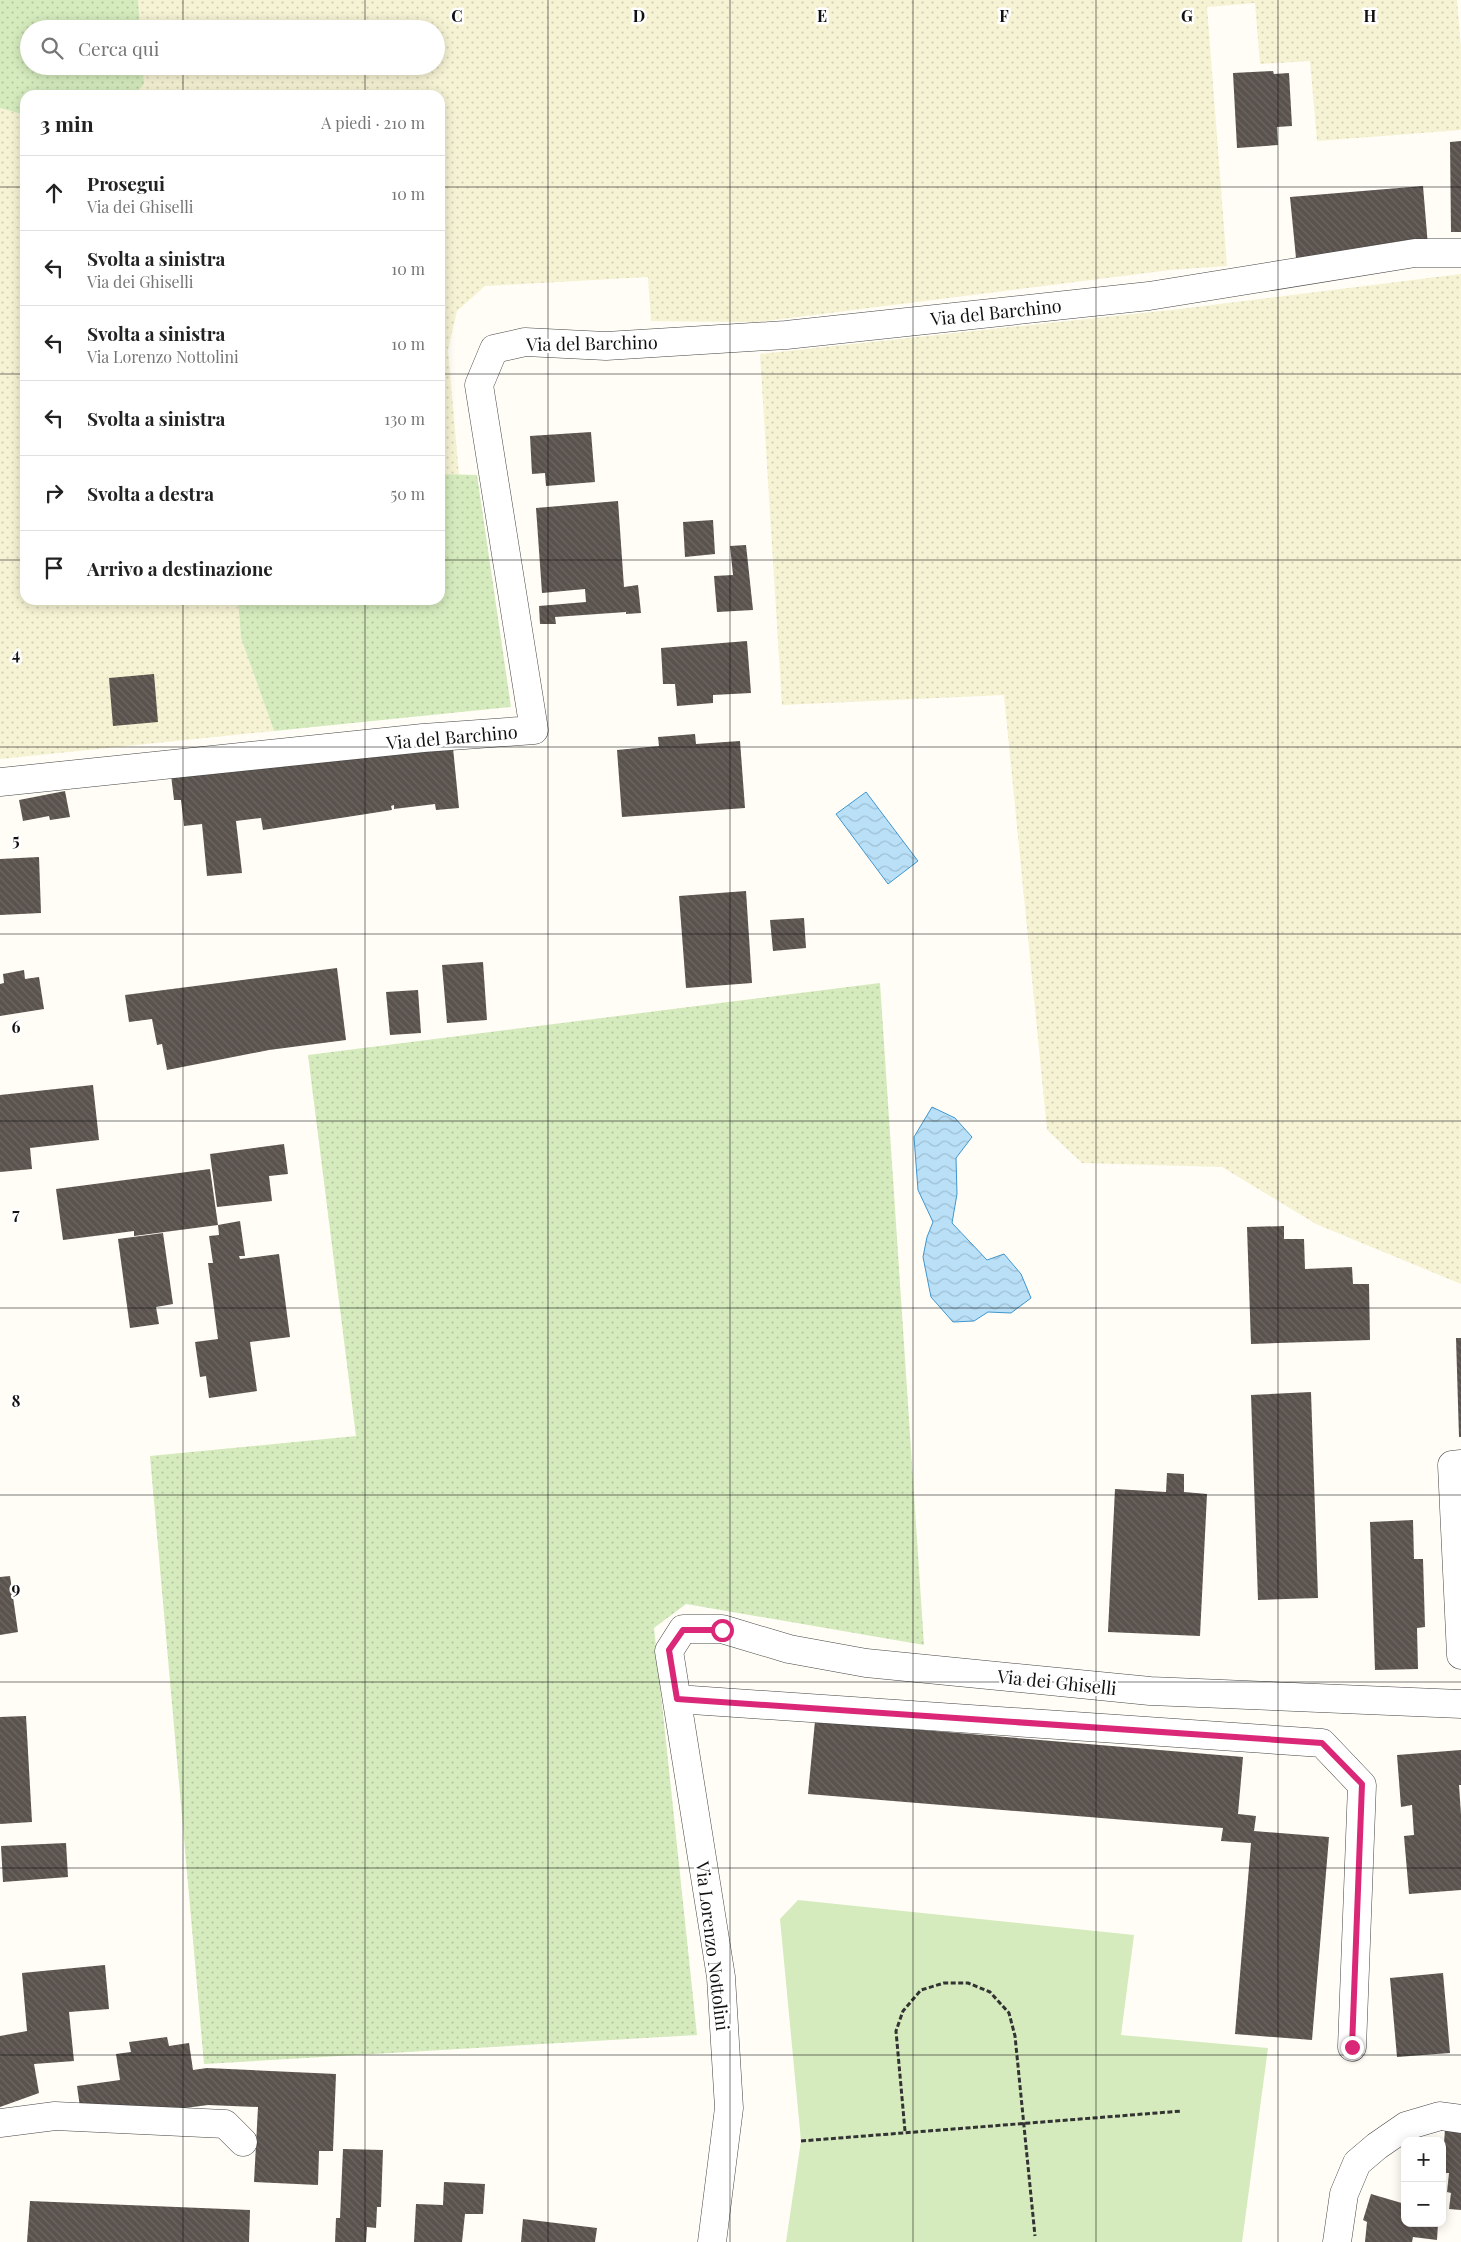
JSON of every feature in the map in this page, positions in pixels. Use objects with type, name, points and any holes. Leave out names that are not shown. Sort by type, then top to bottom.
[{"type":"street","name":"Via del Barchino","points":[[0,782],[422,738],[534,730],[480,385],[494,349],[525,342],[606,346],[786,335],[1149,296],[1415,254],[1461,253]]},
{"type":"street","points":[[1461,1464],[1452,1465],[1461,1654]]},
{"type":"street","name":"Via dei Ghiselli","points":[[669,1650],[683,1630],[722,1630],[789,1649],[875,1664],[1150,1691],[1461,1704]]},
{"type":"street","name":"Via Lorenzo Nottolini","points":[[669,1650],[721,1977],[729,2108],[712,2242]]},
{"type":"street","points":[[677,1699],[1322,1743],[1362,1784],[1352,2047]]},
{"type":"street","points":[[0,2123],[55,2116],[225,2124],[243,2142]]},
{"type":"street","points":[[1337,2242],[1344,2194],[1357,2164],[1377,2146],[1406,2126],[1440,2116],[1461,2119]]},
{"type":"path","points":[[905,2131],[896,2031],[903,2011],[921,1990],[944,1983],[968,1983],[990,1992],[1009,2013],[1015,2036],[1035,2236]]},
{"type":"path","points":[[801,2141],[905,2131],[1182,2111]]},
{"type":"shaded area","points":[[138,0],[1457,0],[1461,47],[1461,130],[1317,141],[1310,61],[1260,64],[1255,3],[1207,7],[1227,266],[1170,270],[758,322],[651,321],[648,277],[485,286],[457,311],[448,350],[459,475],[445,474],[445,90],[139,90],[144,84],[144,75],[445,75],[445,20],[139,20]]},
{"type":"shaded area","points":[[0,108],[20,114],[20,605],[238,605],[241,638],[274,731],[0,759]]},
{"type":"shaded area","points":[[1461,274],[1461,1284],[1316,1224],[1222,1167],[1082,1163],[1047,1130],[1004,695],[782,705],[760,354],[1180,309]]},
{"type":"green space","points":[[0,0],[138,0],[139,20],[20,20],[20,75],[144,75],[144,84],[139,90],[20,90],[20,114],[0,108]]},
{"type":"green space","points":[[445,474],[477,475],[511,707],[274,731],[241,638],[238,605],[445,605]]},
{"type":"green space","points":[[880,983],[924,1645],[686,1604],[654,1628],[697,2035],[204,2064],[150,1456],[356,1436],[308,1055]]},
{"type":"green space","points":[[798,1900],[1134,1935],[1121,2035],[1268,2048],[1242,2242],[786,2242],[801,2141],[780,1919]]},
{"type":"water","points":[[866,792],[918,861],[888,884],[836,814]]},
{"type":"water","points":[[932,1107],[955,1118],[972,1137],[956,1158],[957,1194],[952,1223],[987,1260],[1004,1254],[1021,1274],[1031,1298],[1011,1313],[988,1312],[974,1321],[953,1322],[931,1297],[923,1257],[927,1237],[933,1222],[918,1190],[914,1137]]},
{"type":"building","points":[[1273,71],[1274,74],[1289,73],[1292,126],[1277,127],[1278,145],[1237,148],[1233,73]]},
{"type":"building","points":[[1461,141],[1461,232],[1451,232],[1450,142]]},
{"type":"building","points":[[1423,186],[1428,246],[1296,258],[1290,197]]},
{"type":"building","points":[[591,432],[595,482],[546,486],[545,473],[532,474],[530,436]]},
{"type":"building","points":[[618,501],[624,587],[638,585],[641,613],[626,614],[626,612],[555,617],[556,624],[540,624],[539,606],[586,602],[585,589],[542,593],[536,508]]},
{"type":"building","points":[[713,520],[715,554],[685,557],[683,522]]},
{"type":"building","points":[[746,545],[753,610],[717,612],[714,576],[733,575],[730,546]]},
{"type":"building","points":[[747,641],[751,693],[713,695],[713,703],[677,706],[675,684],[663,684],[661,648]]},
{"type":"building","points":[[154,674],[158,722],[113,726],[109,678]]},
{"type":"building","points":[[695,734],[696,744],[740,741],[745,808],[622,817],[617,750],[659,746],[658,737]]},
{"type":"building","points":[[453,748],[459,808],[436,810],[435,804],[394,809],[394,805],[391,806],[392,810],[263,830],[261,818],[236,821],[242,873],[207,876],[202,824],[184,826],[181,800],[174,800],[171,775]]},
{"type":"building","points":[[65,791],[70,817],[50,820],[49,816],[23,821],[19,800]]},
{"type":"building","points":[[39,857],[41,913],[0,915],[0,859]]},
{"type":"building","points":[[746,891],[752,983],[686,988],[679,896]]},
{"type":"building","points":[[804,918],[806,948],[773,951],[770,920]]},
{"type":"building","points":[[483,962],[487,1020],[447,1023],[442,965]]},
{"type":"building","points":[[337,968],[346,1040],[269,1050],[167,1070],[162,1044],[157,1045],[152,1019],[129,1022],[125,995]]},
{"type":"building","points":[[24,970],[25,979],[39,977],[44,1009],[0,1016],[0,984],[4,983],[3,974]]},
{"type":"building","points":[[418,990],[421,1033],[390,1035],[386,992]]},
{"type":"building","points":[[93,1085],[99,1140],[30,1148],[32,1169],[0,1172],[0,1095]]},
{"type":"building","points":[[284,1144],[288,1174],[269,1176],[272,1201],[217,1207],[210,1154]]},
{"type":"building","points":[[210,1169],[218,1225],[134,1236],[134,1231],[63,1240],[56,1189]]},
{"type":"building","points":[[240,1221],[245,1256],[239,1256],[240,1259],[279,1254],[290,1337],[250,1342],[257,1391],[209,1398],[206,1376],[200,1377],[195,1342],[218,1339],[208,1263],[213,1263],[209,1236],[219,1235],[218,1225]]},
{"type":"building","points":[[1284,1226],[1284,1239],[1304,1239],[1305,1269],[1352,1267],[1353,1284],[1369,1284],[1370,1340],[1251,1344],[1247,1227]]},
{"type":"building","points":[[163,1233],[173,1304],[156,1307],[159,1324],[130,1328],[118,1239]]},
{"type":"building","points":[[1456,1338],[1461,1338],[1461,1437],[1459,1437]]},
{"type":"building","points":[[1311,1392],[1318,1598],[1258,1600],[1251,1395]]},
{"type":"building","points":[[1167,1473],[1184,1474],[1184,1492],[1207,1494],[1200,1636],[1108,1632],[1115,1489],[1166,1492]]},
{"type":"building","points":[[1413,1520],[1414,1559],[1423,1559],[1425,1627],[1417,1628],[1418,1669],[1375,1670],[1370,1522]]},
{"type":"building","points":[[10,1576],[18,1632],[0,1635],[0,1577]]},
{"type":"building","points":[[26,1716],[32,1822],[0,1824],[0,1717]]},
{"type":"building","points":[[815,1721],[1243,1757],[1238,1814],[1256,1816],[1254,1831],[1329,1837],[1312,2040],[1235,2034],[1251,1843],[1221,1841],[1223,1828],[808,1794]]},
{"type":"building","points":[[1461,1750],[1461,1785],[1459,1785],[1461,1890],[1409,1894],[1404,1836],[1414,1835],[1412,1805],[1401,1807],[1397,1755]]},
{"type":"building","points":[[66,1843],[68,1877],[3,1882],[1,1846]]},
{"type":"building","points":[[105,1965],[109,2009],[69,2012],[74,2061],[34,2064],[39,2093],[0,2107],[0,2036],[27,2031],[22,1973]]},
{"type":"building","points":[[1443,1973],[1450,2053],[1397,2057],[1390,1978]]},
{"type":"building","points":[[167,2037],[169,2046],[189,2043],[193,2070],[207,2068],[336,2074],[333,2151],[319,2151],[318,2185],[254,2182],[258,2107],[208,2105],[125,2116],[81,2114],[77,2086],[120,2080],[116,2054],[131,2052],[129,2042]]},
{"type":"building","points":[[1445,2129],[1461,2131],[1461,2210],[1449,2209],[1451,2193],[1447,2192],[1449,2173],[1446,2173],[1446,2137],[1444,2137]]},
{"type":"building","points":[[343,2149],[383,2150],[381,2207],[377,2207],[376,2228],[367,2227],[366,2242],[335,2242],[336,2218],[340,2218]]},
{"type":"building","points":[[444,2182],[485,2184],[483,2214],[465,2214],[462,2242],[414,2242],[416,2204],[443,2205]]},
{"type":"building","points":[[1371,2194],[1401,2203],[1401,2227],[1438,2227],[1437,2240],[1413,2237],[1412,2242],[1365,2242],[1367,2222],[1363,2220]]},
{"type":"building","points":[[30,2201],[250,2210],[249,2242],[27,2242]]},
{"type":"building","points":[[523,2219],[597,2228],[595,2242],[521,2242]]},
{"type":"route","points":[[722,1630],[683,1630],[669,1650],[677,1699],[1322,1743],[1362,1784],[1352,2047]]}]
